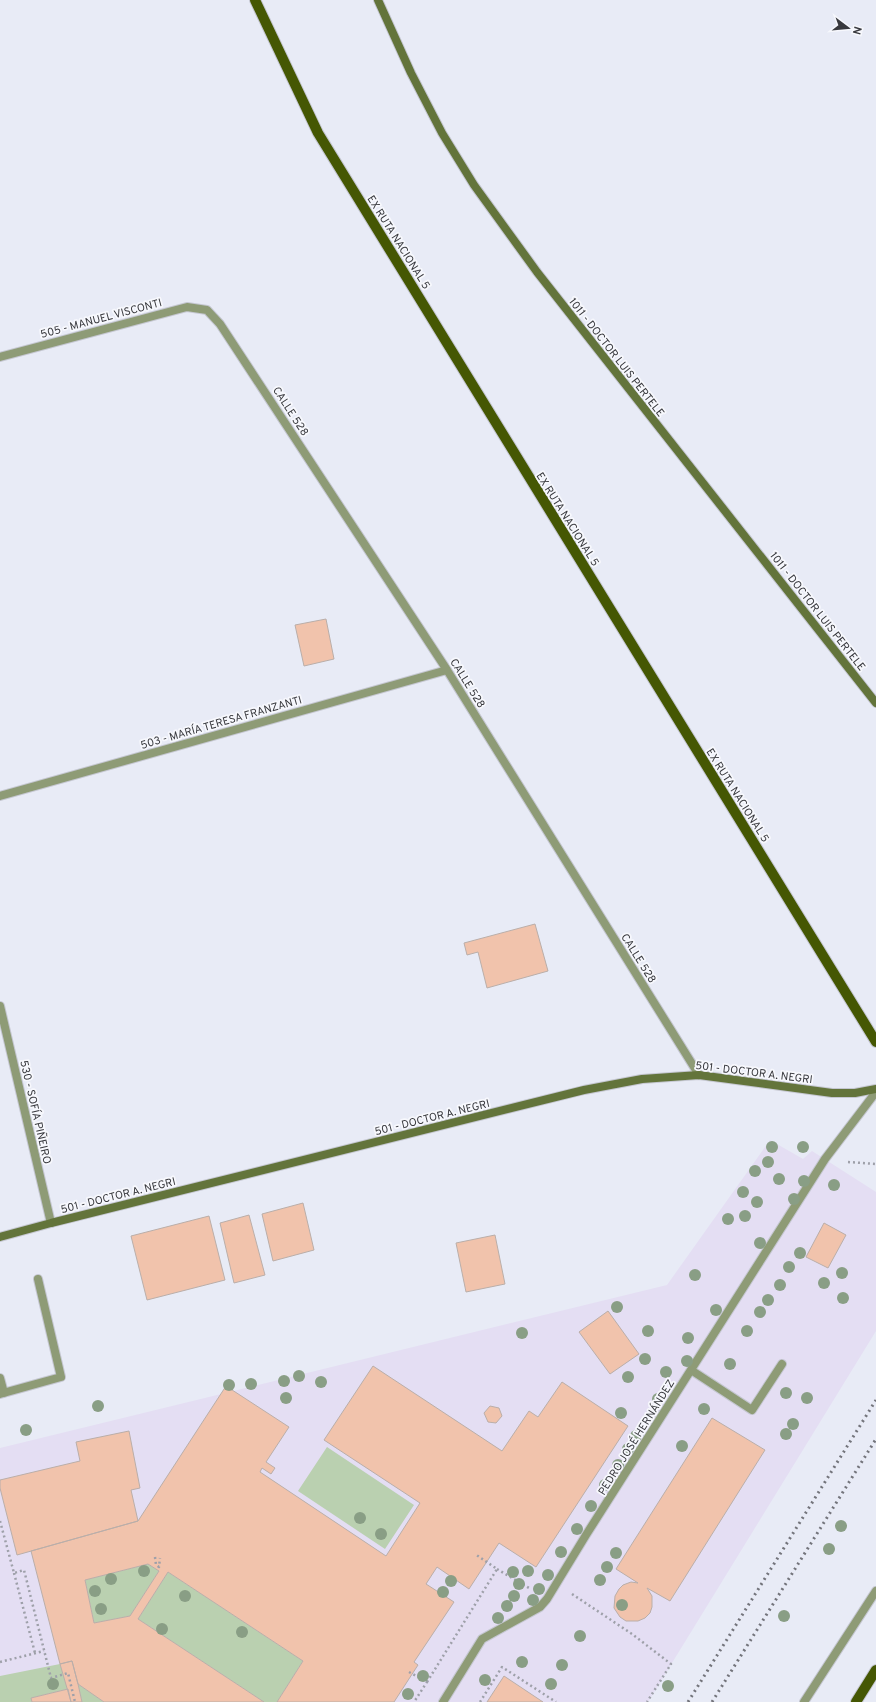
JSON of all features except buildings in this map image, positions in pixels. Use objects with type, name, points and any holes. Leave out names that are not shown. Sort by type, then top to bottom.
[{"type":"main road","name":"EX RUTA NACIONAL 5","points":[[255,0],[318,133],[876,1042]]},
{"type":"main road","points":[[856,1702],[876,1670]]},
{"type":"street","name":"1011 - DOCTOR LUIS PERTELE","points":[[378,0],[411,73],[442,133],[474,185],[537,272],[876,702]]},
{"type":"street","name":"505 - MANUEL VISCONTI","points":[[0,356],[187,307],[207,310]]},
{"type":"street","name":"CALLE 528","points":[[207,310],[220,324],[447,670],[699,1075]]},
{"type":"street","name":"503 - MARÍA TERESA FRANZANTI","points":[[0,796],[447,670]]},
{"type":"street","name":"530 - SOFÍA PIÑEIRO","points":[[0,1006],[51,1222]]},
{"type":"street","name":"501 - DOCTOR A. NEGRI","points":[[0,1237],[51,1222],[584,1090],[642,1079],[699,1075],[832,1093],[855,1094],[876,1090]]},
{"type":"street","name":"PEDRO JOSÉ HERNÁNDEZ","points":[[443,1702],[482,1639],[540,1607],[547,1599],[826,1159],[876,1090]]},
{"type":"street","points":[[0,1378],[2,1394],[61,1377],[38,1279]]},
{"type":"street","points":[[691,1370],[752,1410],[782,1364]]},
{"type":"street","points":[[804,1702],[876,1591]]},
{"type":"path","points":[[0,1520],[35,1653]]},
{"type":"path","points":[[475,1554],[547,1599]]},
{"type":"path","points":[[155,1557],[156,1565],[159,1567],[160,1558]]},
{"type":"path","points":[[414,1702],[497,1569]]},
{"type":"path","points":[[14,1573],[24,1570],[51,1678],[68,1674],[75,1702]]},
{"type":"path","points":[[557,1584],[632,1634],[671,1664],[647,1702]]},
{"type":"path","points":[[0,1662],[44,1651]]},
{"type":"path","points":[[480,1702],[502,1668],[556,1702]]},
{"type":"path","points":[[409,1672],[427,1682]]},
{"type":"shaded area","points":[[770,1140],[803,1159],[812,1151],[876,1192],[876,1331],[648,1702],[0,1702],[0,1448],[667,1285]]},
{"type":"green space","points":[[327,1447],[414,1505],[385,1549],[298,1491]]},
{"type":"green space","points":[[148,1564],[159,1571],[130,1616],[94,1623],[85,1580]]},
{"type":"green space","points":[[168,1572],[303,1661],[277,1702],[264,1702],[138,1619]]},
{"type":"green space","points":[[60,1664],[68,1689],[31,1698],[32,1702],[0,1702],[0,1676]]},
{"type":"green space","points":[[78,1684],[104,1702],[82,1702]]},
{"type":"railway","points":[[688,1702],[876,1400]]},
{"type":"railway","points":[[712,1702],[876,1439]]}]
